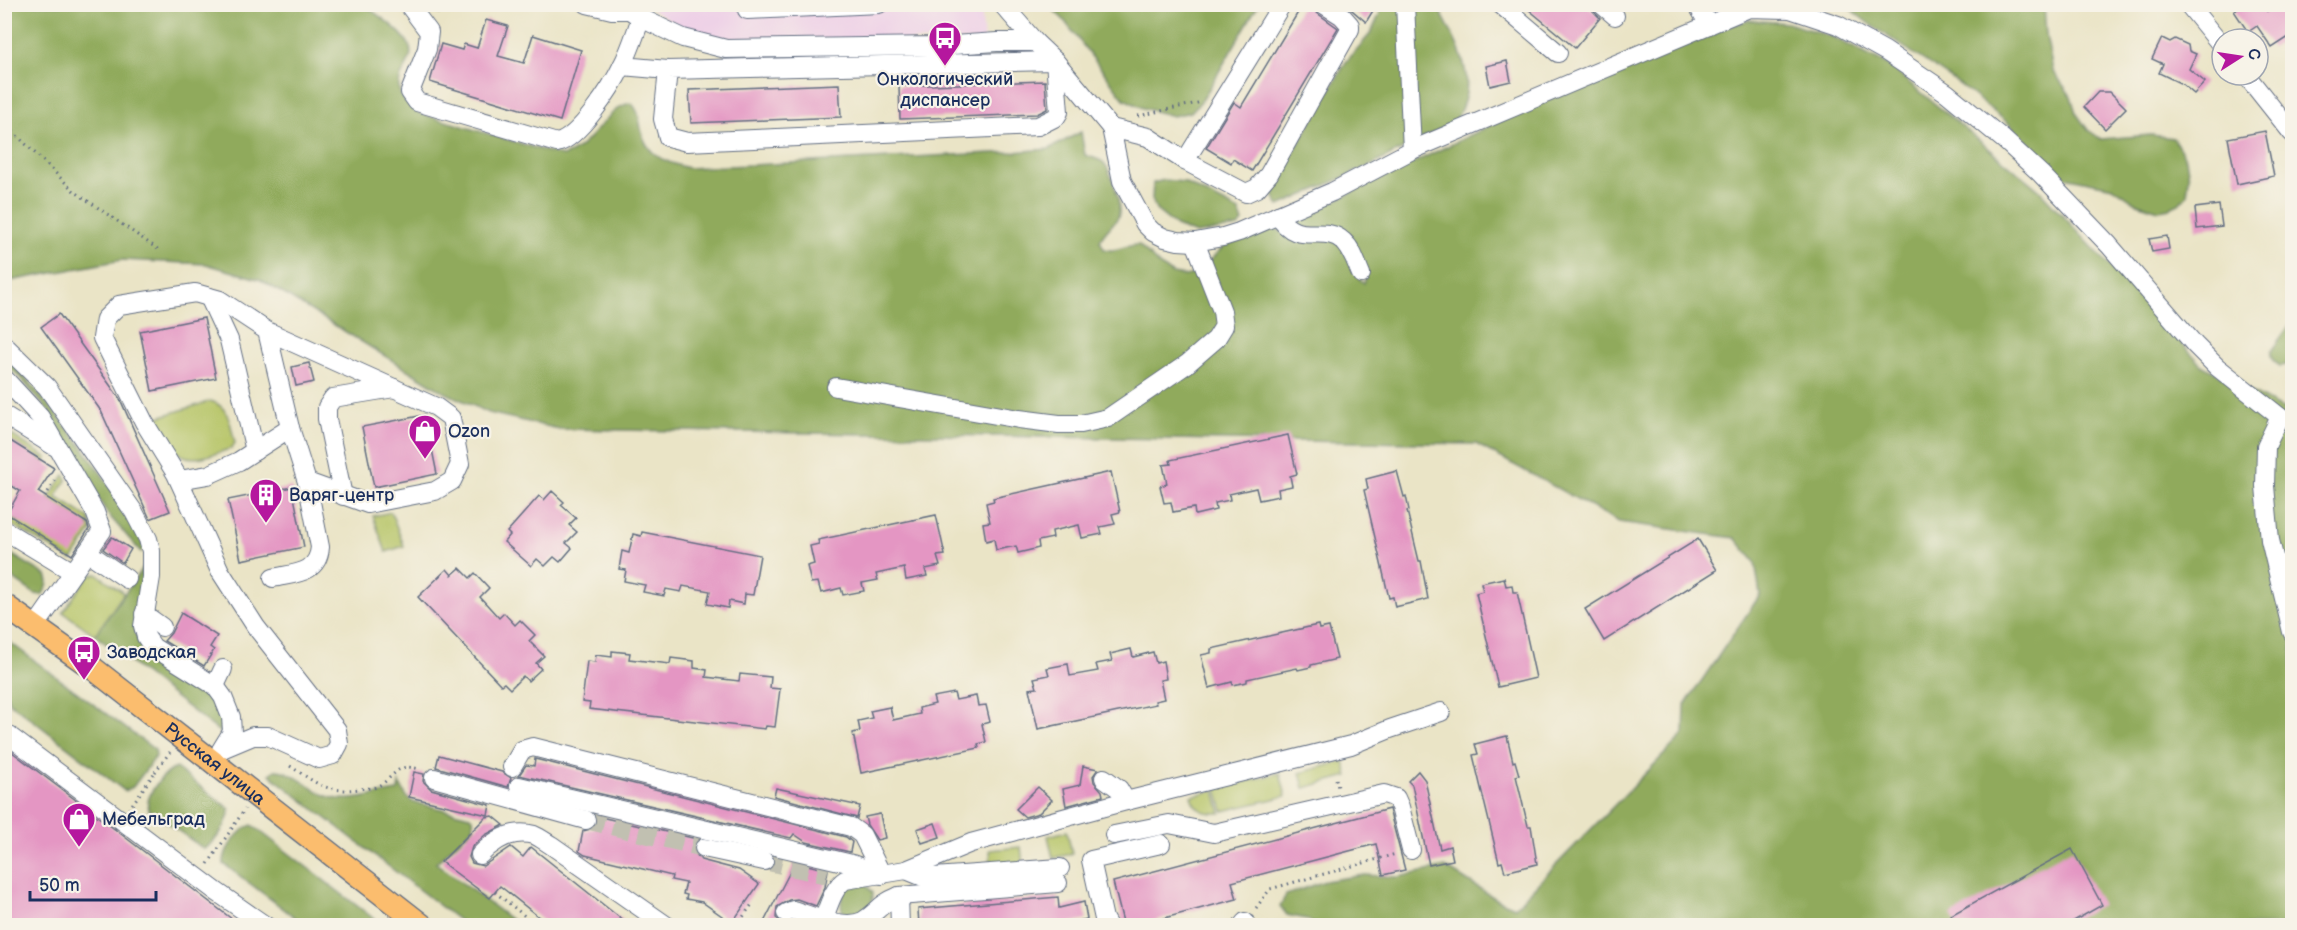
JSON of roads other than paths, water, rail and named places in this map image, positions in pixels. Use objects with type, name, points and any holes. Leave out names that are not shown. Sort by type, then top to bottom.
[{"type":"main road","name":"Русская улица","points":[[4,605],[218,755],[423,926]]},
{"type":"street","points":[[408,4],[429,32],[427,49],[410,92],[417,102],[557,143],[572,136],[604,95],[622,66],[631,11]]},
{"type":"street","points":[[587,4],[612,10],[631,11],[683,38],[726,49],[938,46],[1035,42]]},
{"type":"street","points":[[747,4],[747,10],[879,4]]},
{"type":"street","points":[[1002,4],[1117,129],[1148,137],[1185,161],[1241,192],[1251,191],[1263,181],[1350,29],[1350,25],[1342,16],[1323,4]]},
{"type":"street","points":[[1185,161],[1282,4]]},
{"type":"street","points":[[1405,4],[1412,150]]},
{"type":"street","points":[[1500,4],[1558,53]]},
{"type":"street","points":[[1697,4],[1709,25]]},
{"type":"street","points":[[2187,4],[2210,32]]},
{"type":"street","points":[[1117,129],[1117,165],[1122,181],[1145,224],[1153,232],[1165,238],[1195,242],[1239,232],[1332,192],[1412,150],[1749,8],[1790,9],[1838,25],[1885,51],[1947,93],[2004,139],[2109,245],[2182,331],[2217,367],[2286,413],[2266,446],[2265,486],[2271,540],[2292,628]]},
{"type":"street","points":[[622,66],[668,70],[1055,61]]},
{"type":"street","points":[[668,70],[663,119],[668,137],[687,142],[1038,126],[1056,117],[1059,112],[1055,61]]},
{"type":"street","points":[[2256,87],[2292,133]]},
{"type":"street","points":[[1278,215],[1286,227],[1292,231],[1311,235],[1324,234],[1342,240],[1353,255],[1361,274]]},
{"type":"street","points":[[836,387],[1059,424],[1081,424],[1108,418],[1187,364],[1216,339],[1224,326],[1222,310],[1195,242]]},
{"type":"street","points":[[218,755],[253,736],[268,736],[319,759],[333,755],[339,744],[337,730],[256,627],[220,571],[179,480],[144,422],[102,338],[105,319],[119,304],[195,293],[220,300],[267,332],[436,407],[451,418],[460,464],[452,481],[435,491],[368,504],[307,482]]},
{"type":"street","points":[[209,297],[229,340],[255,451]]},
{"type":"street","points":[[267,332],[290,428],[307,482],[320,546],[320,556],[308,571],[273,578]]},
{"type":"street","points":[[4,345],[48,387]]},
{"type":"street","points":[[25,346],[48,387],[134,512],[148,539],[152,564],[143,626],[149,644],[215,687],[223,697],[231,717],[232,732],[218,755]]},
{"type":"street","points":[[4,378],[40,417],[99,521],[102,531],[35,627]]},
{"type":"street","points":[[344,496],[327,419],[327,407],[333,399],[394,388]]},
{"type":"street","points":[[4,415],[55,447]]},
{"type":"street","points":[[179,480],[208,475],[239,461],[290,428]]},
{"type":"street","points":[[4,530],[73,572]]},
{"type":"street","points":[[87,552],[127,579]]},
{"type":"street","points":[[144,614],[162,627]]},
{"type":"street","points":[[215,687],[223,669]]},
{"type":"street","points":[[823,923],[832,882],[906,870],[970,843],[1126,801],[1344,747],[1442,712]]},
{"type":"street","points":[[1344,747],[1351,743],[1351,729]]},
{"type":"street","points":[[4,732],[217,892],[266,926]]},
{"type":"street","points":[[512,767],[522,750],[532,747],[851,827],[862,835],[882,875]]},
{"type":"street","points":[[434,777],[586,820]]},
{"type":"street","points":[[1104,778],[1119,789],[1126,801]]},
{"type":"street","points":[[519,786],[852,864],[882,875]]},
{"type":"street","points":[[1114,835],[1169,824],[1214,833],[1384,794],[1395,798],[1400,807],[1411,850]]},
{"type":"street","points":[[1108,807],[1119,854]]},
{"type":"street","points":[[480,855],[492,842],[512,834],[534,835],[667,926]]},
{"type":"street","points":[[1108,926],[1104,919],[1091,860],[1161,844]]},
{"type":"street","points":[[704,848],[764,861]]},
{"type":"street","points":[[786,914],[793,910],[823,923],[856,923],[862,921],[884,902],[899,896],[1059,876],[923,877],[906,870]]},
{"type":"street","points":[[899,896],[900,926]]},
{"type":"tunnel","points":[[586,820],[704,848]]},
{"type":"tunnel","points":[[764,861],[827,875]]},
{"type":"place","name":"Онкологический диспансер","points":[[945,67]]},
{"type":"place","name":"Ozon","points":[[425,460]]},
{"type":"place","name":"Варяг-центр","points":[[266,524]]},
{"type":"place","name":"Заводская","points":[[84,681]]},
{"type":"place","name":"Мебельград","points":[[79,848]]}]
